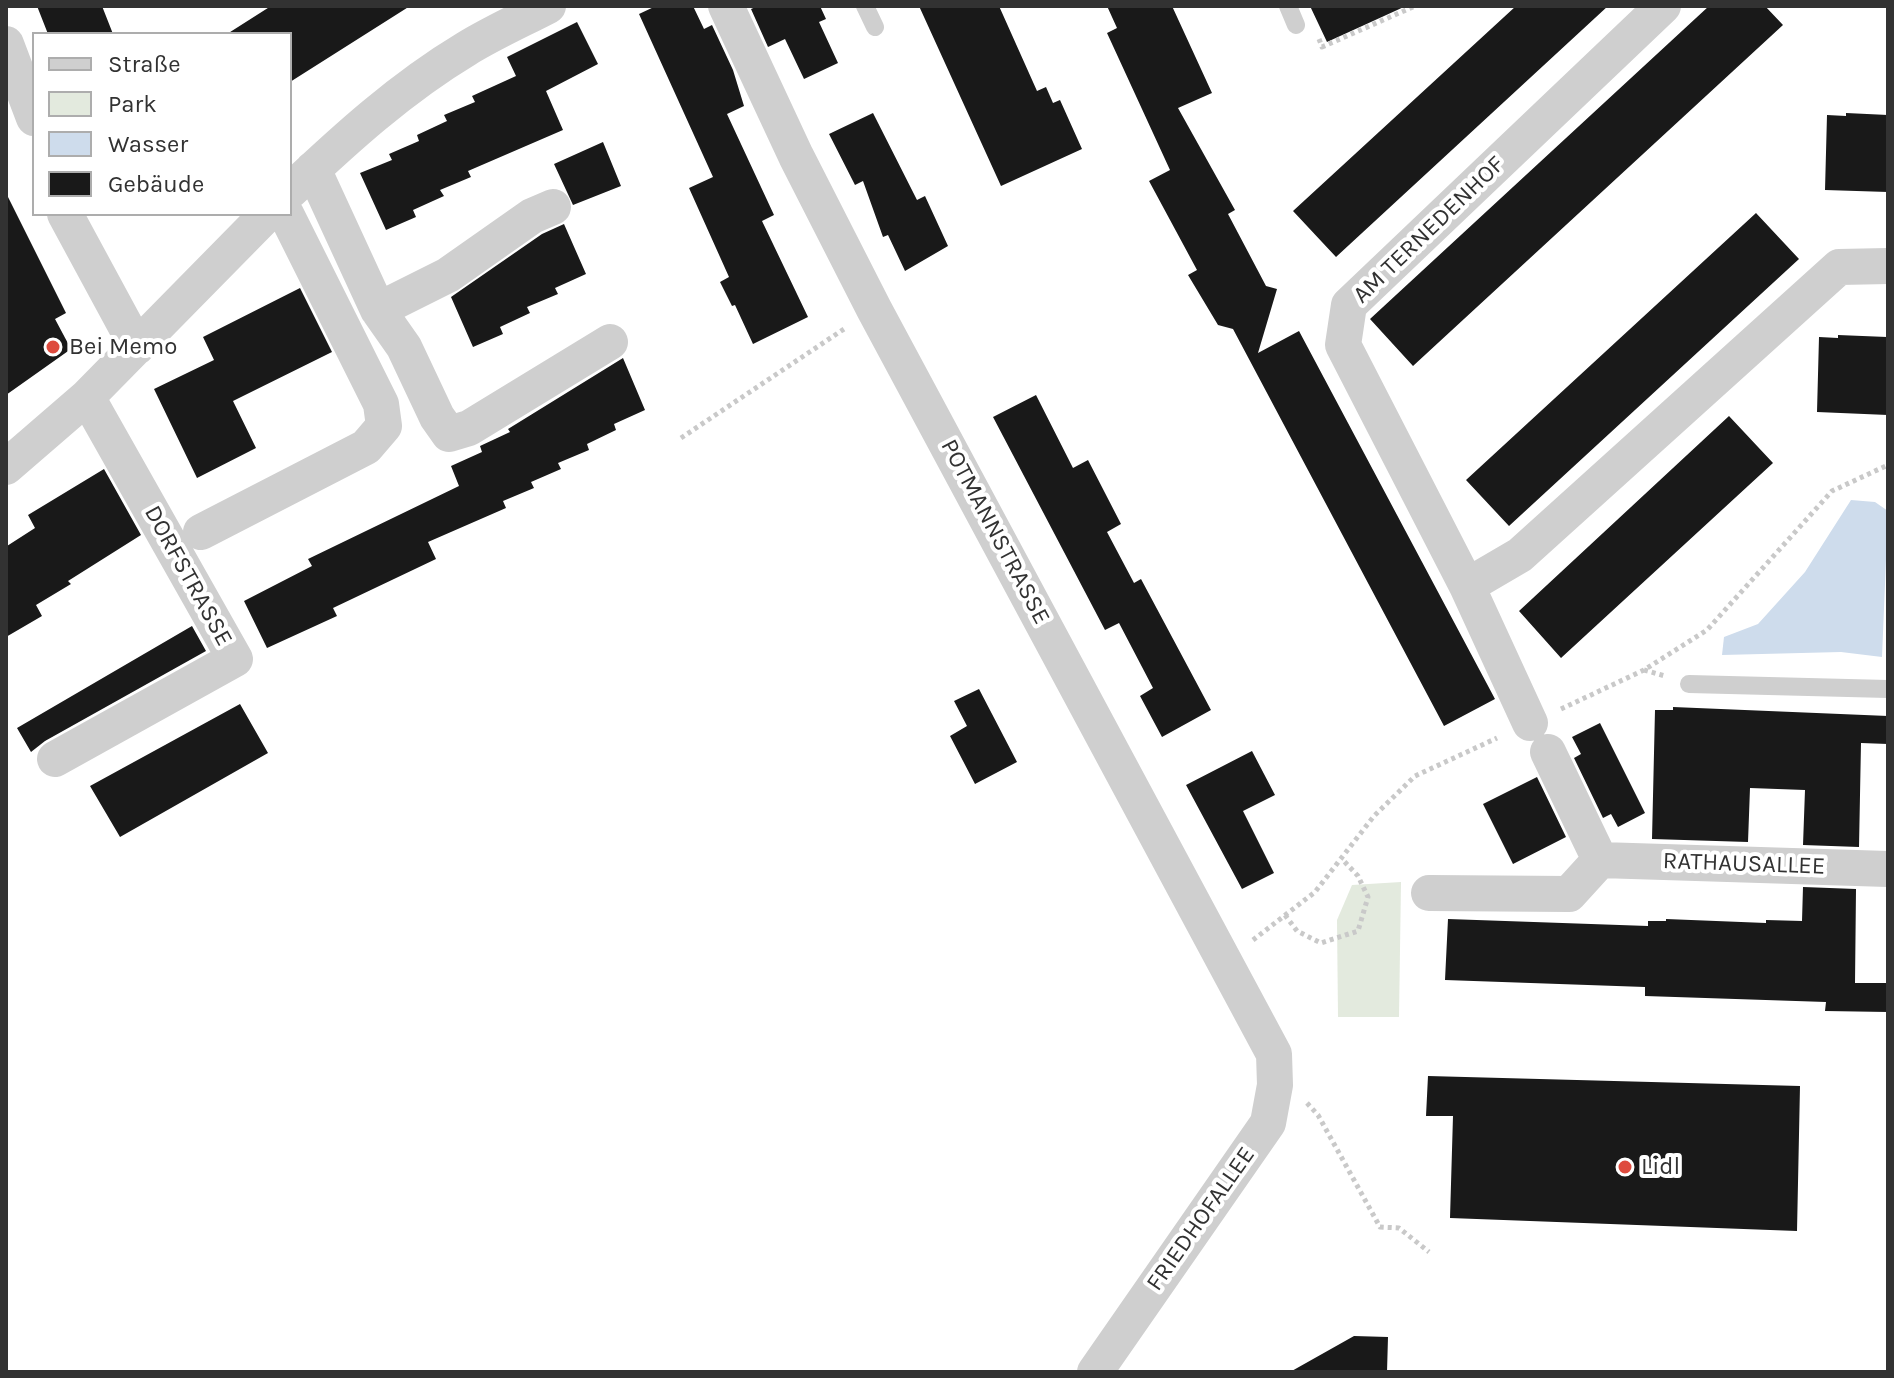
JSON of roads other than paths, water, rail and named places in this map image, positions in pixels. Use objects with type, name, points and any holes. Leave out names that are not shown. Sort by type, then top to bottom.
[{"type":"street","points":[[548,6],[467,49],[418,81],[370,118],[301,180],[378,310],[404,347],[437,417],[449,434],[469,428],[610,342]]},
{"type":"street","name":"POTMANNSTRASSE","points":[[726,6],[796,156],[874,309],[1274,1070]]},
{"type":"street","name":"AM TERNEDENHOF","points":[[1600,860],[1467,586],[1343,345],[1349,305],[1663,6]]},
{"type":"street","points":[[6,44],[32,113]]},
{"type":"street","points":[[378,310],[448,275],[532,216],[553,207]]},
{"type":"street","points":[[66,216],[137,347]]},
{"type":"street","points":[[6,467],[87,397],[265,216]]},
{"type":"street","name":"DORFSTRASSE","points":[[201,532],[366,447],[384,426],[381,404],[287,216]]},
{"type":"street","points":[[1467,586],[1520,555],[1839,267],[1888,266]]},
{"type":"street","name":"DORFSTRASSE","points":[[55,759],[235,659],[87,397]]},
{"type":"street","points":[[1429,893],[1569,894],[1600,860]]},
{"type":"street","name":"RATHAUSALLEE","points":[[1600,860],[1888,869]]},
{"type":"street","name":"FRIEDHOFALLEE","points":[[1095,1372],[1268,1123],[1274,1070]]},
{"type":"lane","points":[[865,6],[875,27]]},
{"type":"lane","points":[[1288,6],[1296,25]]},
{"type":"lane","points":[[1689,684],[1888,689]]},
{"type":"water","points":[[1851,500],[1875,502],[1888,511],[1882,657],[1841,652],[1722,655],[1724,637],[1758,624],[1805,572]]},
{"type":"place","name":"Bei Memo","points":[[53,347]]},
{"type":"place","name":"Lidl","points":[[1625,1167]]}]
